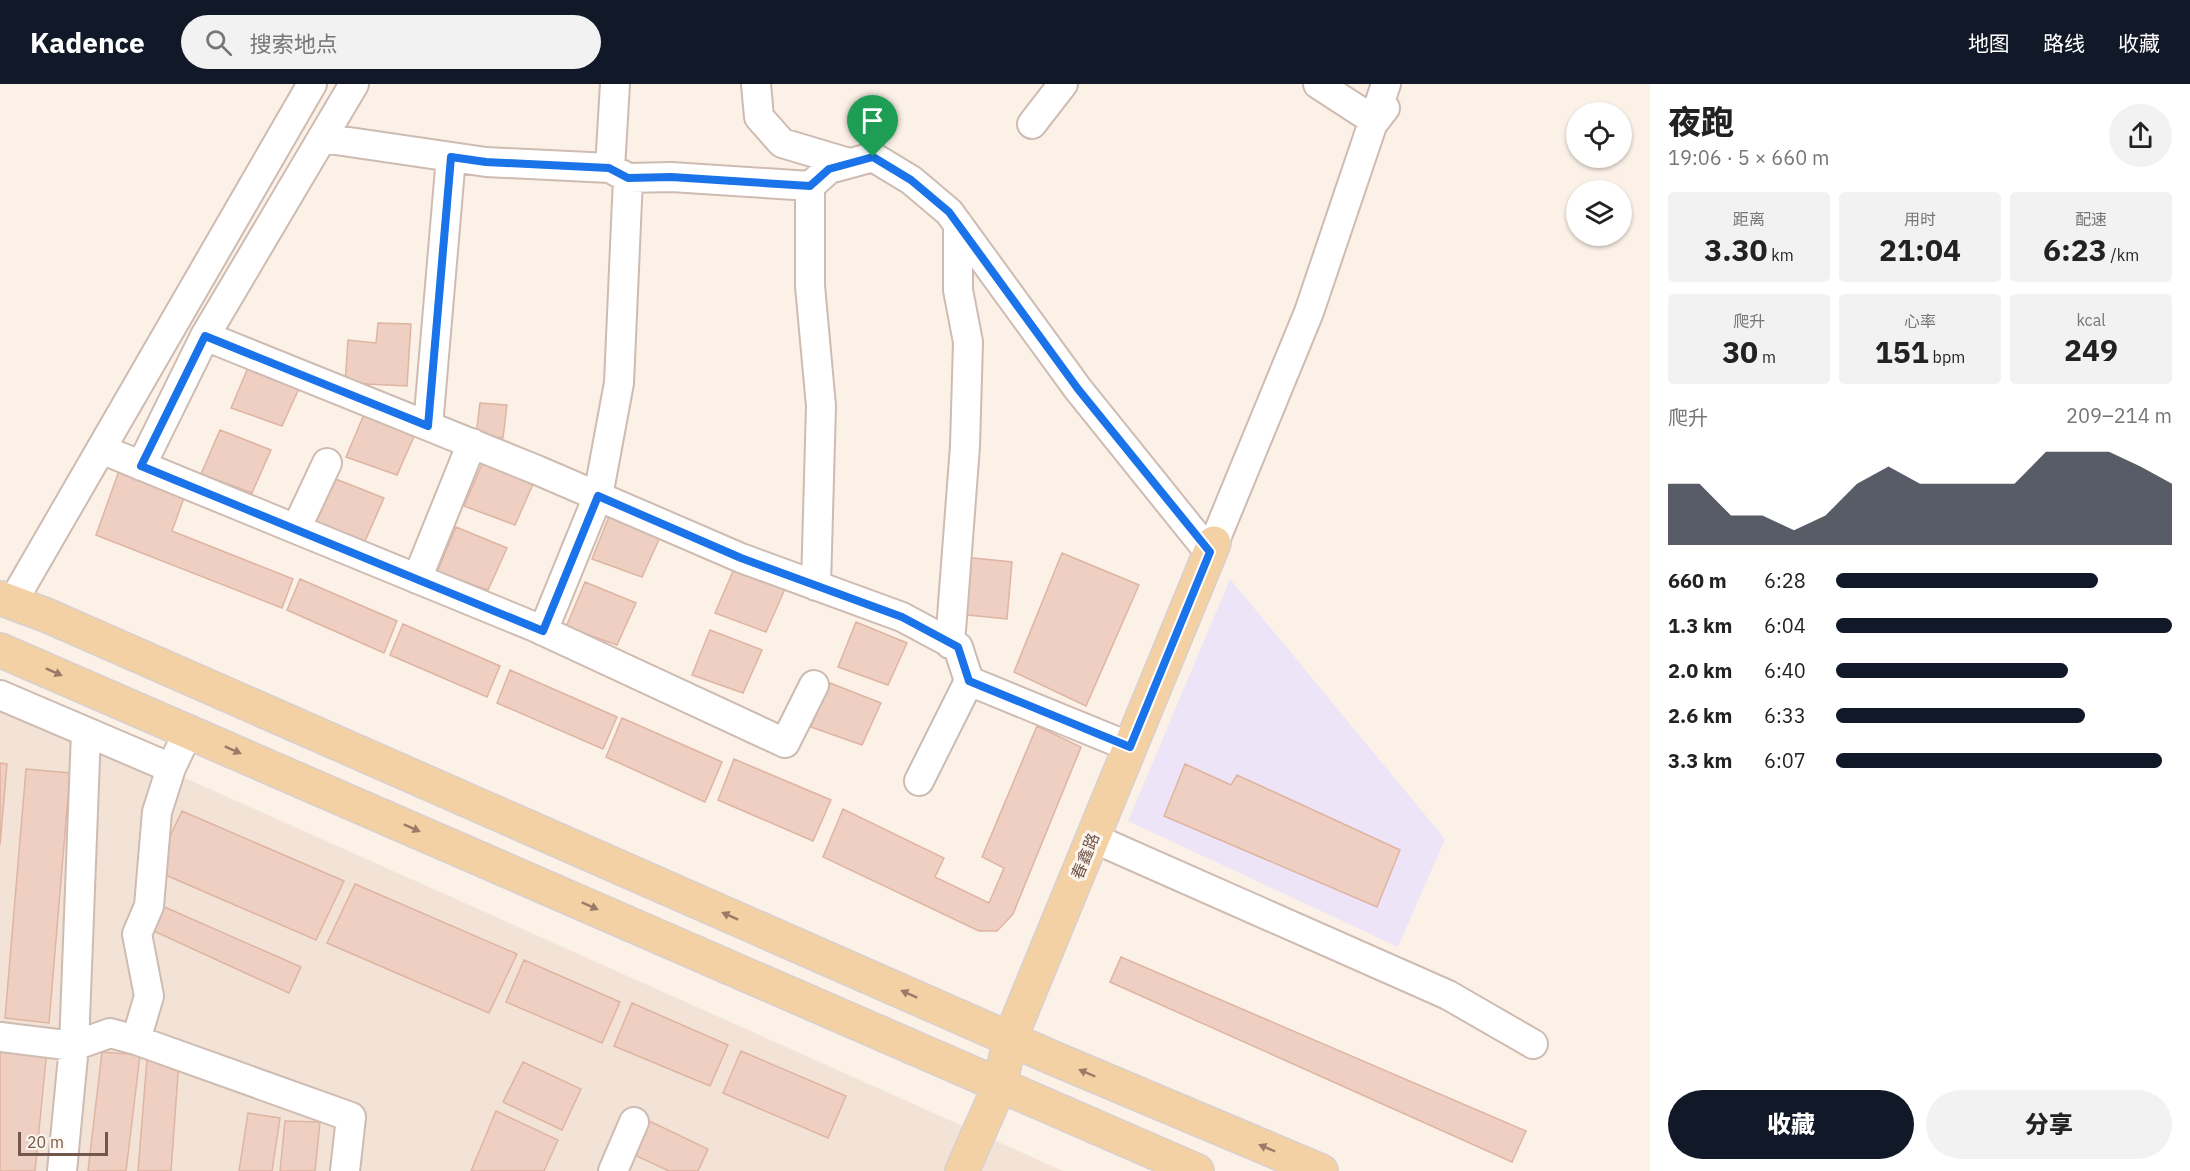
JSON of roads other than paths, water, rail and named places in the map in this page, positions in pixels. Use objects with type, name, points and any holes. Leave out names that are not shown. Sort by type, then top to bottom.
[{"type":"main road","name":"春鑫路","points":[[962,1171],[996,1083],[1010,1039],[1212,548]]},
{"type":"main road","points":[[6,600],[46,615],[1010,1039],[1321,1171]]},
{"type":"main road","points":[[0,650],[189,730],[1197,1171]]},
{"type":"main road","name":"春鑫路","points":[[939,1171],[951,1142],[996,1083]]},
{"type":"street","points":[[6,600],[100,449],[312,84]]},
{"type":"street","points":[[141,466],[205,336],[354,84]]},
{"type":"street","points":[[543,631],[598,496],[619,383],[619,173],[615,84]]},
{"type":"street","points":[[756,84],[759,117],[782,143],[849,163]]},
{"type":"street","points":[[1032,124],[1063,84]]},
{"type":"street","points":[[1318,84],[1376,121]]},
{"type":"street","points":[[322,138],[486,162],[810,186],[829,169],[873,157],[911,180],[949,212],[1078,389],[1212,548],[1309,312],[1376,121],[1386,84]]},
{"type":"street","points":[[1376,121],[1402,84]]},
{"type":"street","points":[[428,426],[451,157]]},
{"type":"street","points":[[810,186],[810,286],[821,406],[816,586]]},
{"type":"street","points":[[950,644],[965,446],[968,342],[958,290],[958,224]]},
{"type":"street","points":[[205,336],[472,443],[741,558],[902,617],[958,647],[969,681],[919,781]]},
{"type":"street","points":[[417,579],[472,443]]},
{"type":"street","points":[[100,449],[543,631],[785,743],[814,685]]},
{"type":"street","points":[[296,529],[327,463]]},
{"type":"street","points":[[969,681],[1130,747]]},
{"type":"street","points":[[0,695],[171,768]]},
{"type":"street","points":[[136,1040],[149,996],[137,934],[149,906],[157,812],[171,768],[189,730]]},
{"type":"street","points":[[62,1171],[74,1046],[86,732]]},
{"type":"street","points":[[1093,838],[1448,995],[1533,1044]]},
{"type":"street","points":[[0,1037],[74,1046],[110,1033],[136,1040],[351,1117],[345,1171]]},
{"type":"street","points":[[613,1171],[634,1122]]}]
